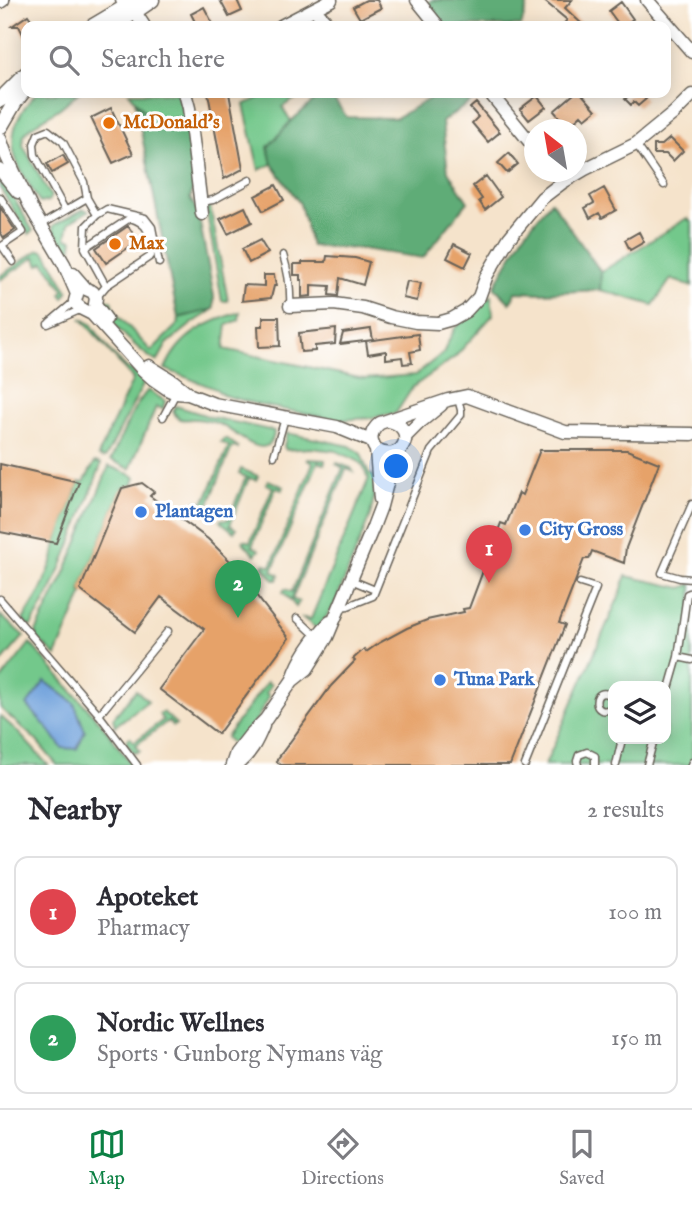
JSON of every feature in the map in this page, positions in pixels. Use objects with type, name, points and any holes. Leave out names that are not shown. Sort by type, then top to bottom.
[{"type":"street","points":[[101,21],[131,3],[152,0]]},
{"type":"street","points":[[291,21],[331,0]]},
{"type":"street","points":[[417,0],[434,21]]},
{"type":"street","points":[[647,0],[665,21]]},
{"type":"street","points":[[118,21],[131,3]]},
{"type":"street","points":[[131,3],[141,21]]},
{"type":"street","points":[[314,9],[325,21]]},
{"type":"street","points":[[671,28],[692,52]]},
{"type":"street","points":[[0,100],[21,79]]},
{"type":"street","points":[[21,94],[0,129],[6,155],[31,208],[86,299],[92,314],[153,379],[214,404],[337,427],[376,425],[452,398],[467,396],[565,432],[692,434]]},
{"type":"street","points":[[587,165],[636,144],[692,95]]},
{"type":"street","points":[[186,98],[202,208]]},
{"type":"street","points":[[494,98],[524,135]]},
{"type":"street","points":[[0,170],[31,208]]},
{"type":"street","points":[[290,306],[334,304],[416,321],[438,323],[452,319],[466,311],[479,297],[487,275],[509,238],[555,182]]},
{"type":"street","points":[[405,437],[452,398]]},
{"type":"street","points":[[337,427],[374,445],[385,454],[395,453],[402,448],[405,437],[399,424],[389,421]]},
{"type":"street","points":[[376,425],[371,434],[381,506]]},
{"type":"street","points":[[292,681],[307,669],[327,637],[381,506],[395,453]]},
{"type":"street","points":[[234,765],[245,758],[257,741],[266,719],[292,681],[299,662],[337,612]]},
{"type":"lane","points":[[65,210],[34,155],[34,144],[38,135],[48,130],[63,142],[84,182],[87,198],[97,215]]},
{"type":"lane","points":[[636,144],[664,185]]},
{"type":"lane","points":[[202,208],[250,180]]},
{"type":"lane","points":[[43,229],[65,210],[87,198]]},
{"type":"lane","points":[[1,200],[23,232],[1,244],[13,262]]},
{"type":"lane","points":[[106,286],[85,248],[86,226],[107,209],[145,218],[152,227],[159,263]]},
{"type":"lane","points":[[85,248],[130,218],[140,221],[149,233],[151,256],[86,299]]},
{"type":"lane","points":[[283,255],[290,306]]},
{"type":"lane","points":[[163,417],[182,393]]},
{"type":"lane","points":[[337,612],[374,593],[431,451],[461,415],[461,410],[452,398]]},
{"type":"lane","points":[[274,456],[285,418]]},
{"type":"lane","points":[[692,504],[662,573],[692,579]]},
{"type":"lane","points":[[351,580],[374,593]]},
{"type":"lane","points":[[524,765],[596,587],[580,583]]},
{"type":"lane","points":[[671,682],[678,657],[687,594],[692,592]]},
{"type":"lane","points":[[0,599],[99,715],[137,765]]},
{"type":"lane","points":[[298,618],[317,636]]},
{"type":"lane","points":[[99,715],[168,631]]},
{"type":"lane","points":[[678,657],[692,660]]},
{"type":"lane","points":[[608,693],[604,692],[596,701],[598,707],[608,710]]},
{"type":"lane","points":[[615,765],[621,744]]},
{"type":"lane","points":[[647,765],[653,744]]},
{"type":"lane","points":[[578,765],[578,758],[584,752],[593,754],[596,764],[606,765]]},
{"type":"green space","points":[[432,0],[529,0],[523,21],[438,21],[425,5]]},
{"type":"green space","points":[[72,98],[24,135],[23,145],[51,197],[40,203],[20,169],[13,147],[16,123],[31,99]]},
{"type":"green space","points":[[133,98],[180,98],[184,117],[153,122]]},
{"type":"green space","points":[[258,98],[297,98],[282,107],[291,121],[268,147],[272,164],[259,170],[244,105]]},
{"type":"green space","points":[[317,98],[333,98],[347,117],[396,118],[430,98],[476,98],[442,122],[448,171],[468,202],[423,258],[362,249],[311,246],[300,204],[272,164],[268,147],[291,121]]},
{"type":"green space","points":[[135,101],[153,122],[184,117],[194,170],[190,198],[198,212],[214,296],[214,309],[178,318]]},
{"type":"green space","points":[[0,178],[33,231],[29,234],[0,188]]},
{"type":"green space","points":[[551,201],[601,272],[600,290],[516,292],[510,303],[494,287],[524,234]]},
{"type":"green space","points":[[210,206],[228,301],[222,301],[206,208]]},
{"type":"green space","points":[[84,209],[88,211],[69,223],[66,238],[73,240],[71,251],[67,252],[53,228],[54,225]]},
{"type":"green space","points":[[687,218],[692,223],[692,287],[671,279],[653,305],[600,290],[601,272]]},
{"type":"green space","points":[[41,250],[46,253],[68,291],[64,298],[61,294],[64,290],[44,262],[39,265],[35,257],[0,280],[0,276]]},
{"type":"green space","points":[[491,296],[493,315],[455,357],[413,387],[396,413],[339,420],[260,405],[223,395],[216,389],[165,369],[178,347],[195,332],[216,320],[240,312],[239,320],[227,325],[224,349],[364,379],[415,375],[443,353],[455,328]]},
{"type":"green space","points":[[106,299],[112,301],[117,314],[151,351],[179,323],[178,318],[214,309],[167,344],[157,362],[120,331],[104,308]]},
{"type":"green space","points":[[81,318],[91,324],[113,355],[144,381],[106,457],[103,458],[98,456],[133,379]]},
{"type":"green space","points":[[148,390],[165,401],[163,409],[156,407],[130,469],[111,460],[132,414]]},
{"type":"green space","points":[[176,406],[274,431],[273,439],[268,445],[257,446],[219,424],[179,419],[173,411]]},
{"type":"green space","points":[[287,433],[350,446],[361,454],[369,474],[375,476],[370,516],[334,606],[317,629],[303,618],[311,619],[369,478],[358,461],[336,451],[310,448],[286,450],[284,446]]},
{"type":"green space","points":[[223,439],[238,448],[232,447],[207,508],[213,511],[211,514],[196,503],[204,503],[229,446],[221,442]]},
{"type":"green space","points":[[307,459],[325,462],[318,462],[272,571],[279,575],[277,580],[274,580],[263,566],[271,566],[313,463]]},
{"type":"green space","points":[[95,462],[101,464],[100,468],[69,549],[42,608],[31,626],[28,626],[23,620],[40,592],[53,560],[56,543],[79,482],[84,482]]},
{"type":"green space","points":[[337,463],[353,471],[346,469],[292,599],[299,602],[296,607],[283,592],[285,589],[292,592],[343,468]]},
{"type":"green space","points":[[109,466],[132,475],[135,478],[134,485],[122,488],[56,656],[38,639],[36,632],[64,575]]},
{"type":"green space","points":[[241,469],[258,476],[256,480],[249,478],[230,525],[236,529],[234,532],[220,521],[228,520],[246,477],[239,474]]},
{"type":"green space","points":[[268,480],[284,487],[282,490],[276,488],[252,546],[259,550],[255,555],[243,542],[250,542],[273,487],[266,484]]},
{"type":"green space","points":[[626,576],[682,588],[692,584],[692,765],[545,765]]},
{"type":"green space","points":[[0,615],[24,636],[0,664]]},
{"type":"green space","points":[[30,643],[103,726],[132,765],[57,765],[36,740],[1,709],[0,681]]},
{"type":"green space","points":[[267,682],[271,685],[266,693],[269,696],[257,719],[237,746],[226,737]]},
{"type":"green space","points":[[136,690],[148,701],[115,726],[113,718]]},
{"type":"green space","points":[[163,712],[176,724],[173,726],[168,721],[136,745],[140,751],[134,753],[126,742],[127,739],[130,737],[134,742],[163,720],[159,714]]},
{"type":"green space","points":[[0,716],[16,730],[48,765],[0,765]]},
{"type":"water","points":[[45,681],[74,703],[85,731],[77,749],[62,748],[27,705]]},
{"type":"building","points":[[220,0],[237,0],[242,11],[229,17]]},
{"type":"building","points":[[366,0],[377,0],[381,8],[360,19],[353,7]]},
{"type":"building","points":[[543,0],[572,0],[565,8],[579,21],[567,20]]},
{"type":"building","points":[[621,2],[633,19],[616,21],[609,11]]},
{"type":"building","points":[[204,7],[211,21],[194,21],[191,14]]},
{"type":"building","points":[[28,15],[32,21],[21,21],[21,30],[19,26],[12,26]]},
{"type":"building","points":[[209,98],[230,98],[243,169],[224,179]]},
{"type":"building","points":[[534,98],[539,98],[546,107],[528,119],[520,109]]},
{"type":"building","points":[[569,98],[585,98],[596,110],[585,119],[581,115],[577,119],[561,119],[554,111]]},
{"type":"building","points":[[625,99],[646,99],[638,106],[634,102],[631,105]]},
{"type":"building","points":[[476,103],[500,132],[488,142],[472,123],[478,117],[470,108]]},
{"type":"building","points":[[111,108],[133,154],[113,163],[91,118]]},
{"type":"building","points":[[670,138],[683,151],[673,161],[666,154],[654,154],[654,145],[662,145]]},
{"type":"building","points":[[509,153],[518,164],[507,173],[498,163]]},
{"type":"building","points":[[63,155],[68,164],[52,173],[47,164]]},
{"type":"building","points":[[486,176],[501,197],[485,210],[479,201],[482,199],[473,186]]},
{"type":"building","points":[[276,185],[284,200],[263,211],[255,196]]},
{"type":"building","points":[[604,188],[616,210],[602,218],[599,213],[590,218],[585,208],[594,203],[590,196]]},
{"type":"building","points":[[0,207],[15,230],[4,238],[0,232]]},
{"type":"building","points":[[245,207],[252,222],[228,234],[220,219]]},
{"type":"building","name":"Max","points":[[128,226],[138,241],[106,263],[96,248]]},
{"type":"building","points":[[639,232],[644,242],[630,250],[625,240]]},
{"type":"building","points":[[260,240],[268,253],[249,263],[242,249]]},
{"type":"building","points":[[454,244],[472,253],[465,267],[447,258]]},
{"type":"building","points":[[327,256],[369,262],[363,285],[340,278],[338,296],[329,295],[330,286],[311,285],[311,296],[302,297],[302,280],[300,275],[294,275],[294,264],[326,262]]},
{"type":"building","points":[[264,275],[274,275],[276,286],[271,298],[242,301],[244,285],[264,286]]},
{"type":"building","points":[[407,281],[421,283],[417,301],[403,298]]},
{"type":"building","points":[[263,317],[279,317],[280,346],[259,347],[258,326],[263,326]]},
{"type":"building","points":[[336,329],[335,344],[315,346],[315,351],[301,352],[299,333]]},
{"type":"building","points":[[371,329],[373,340],[340,344],[343,333]]},
{"type":"building","points":[[418,334],[420,350],[410,352],[412,363],[403,364],[402,357],[386,359],[386,351],[368,354],[366,341]]},
{"type":"building","name":"Tuna Park","points":[[540,450],[627,450],[659,463],[626,548],[624,563],[592,551],[589,559],[584,559],[559,623],[565,625],[510,765],[281,765],[276,761],[331,686],[364,649],[366,652],[407,628],[427,620],[464,612],[463,609],[469,608],[501,523],[506,525],[519,493],[522,495]]},
{"type":"building","points":[[0,464],[79,482],[56,543],[0,532]]},
{"type":"building","points":[[142,483],[154,492],[150,496],[208,539],[229,560],[289,638],[218,734],[159,689],[204,629],[161,597],[135,632],[80,590],[122,488]]},
{"type":"place","name":"McDonald's","points":[[109,123]]},
{"type":"place","name":"Max","points":[[115,244]]},
{"type":"place","name":"Plantagen","points":[[141,512]]},
{"type":"place","name":"City Gross","points":[[525,530]]},
{"type":"place","name":"Apoteket","points":[[489,583]]},
{"type":"place","name":"Nordic Wellnes","points":[[238,618]]},
{"type":"place","name":"Tuna Park","points":[[440,680]]}]
